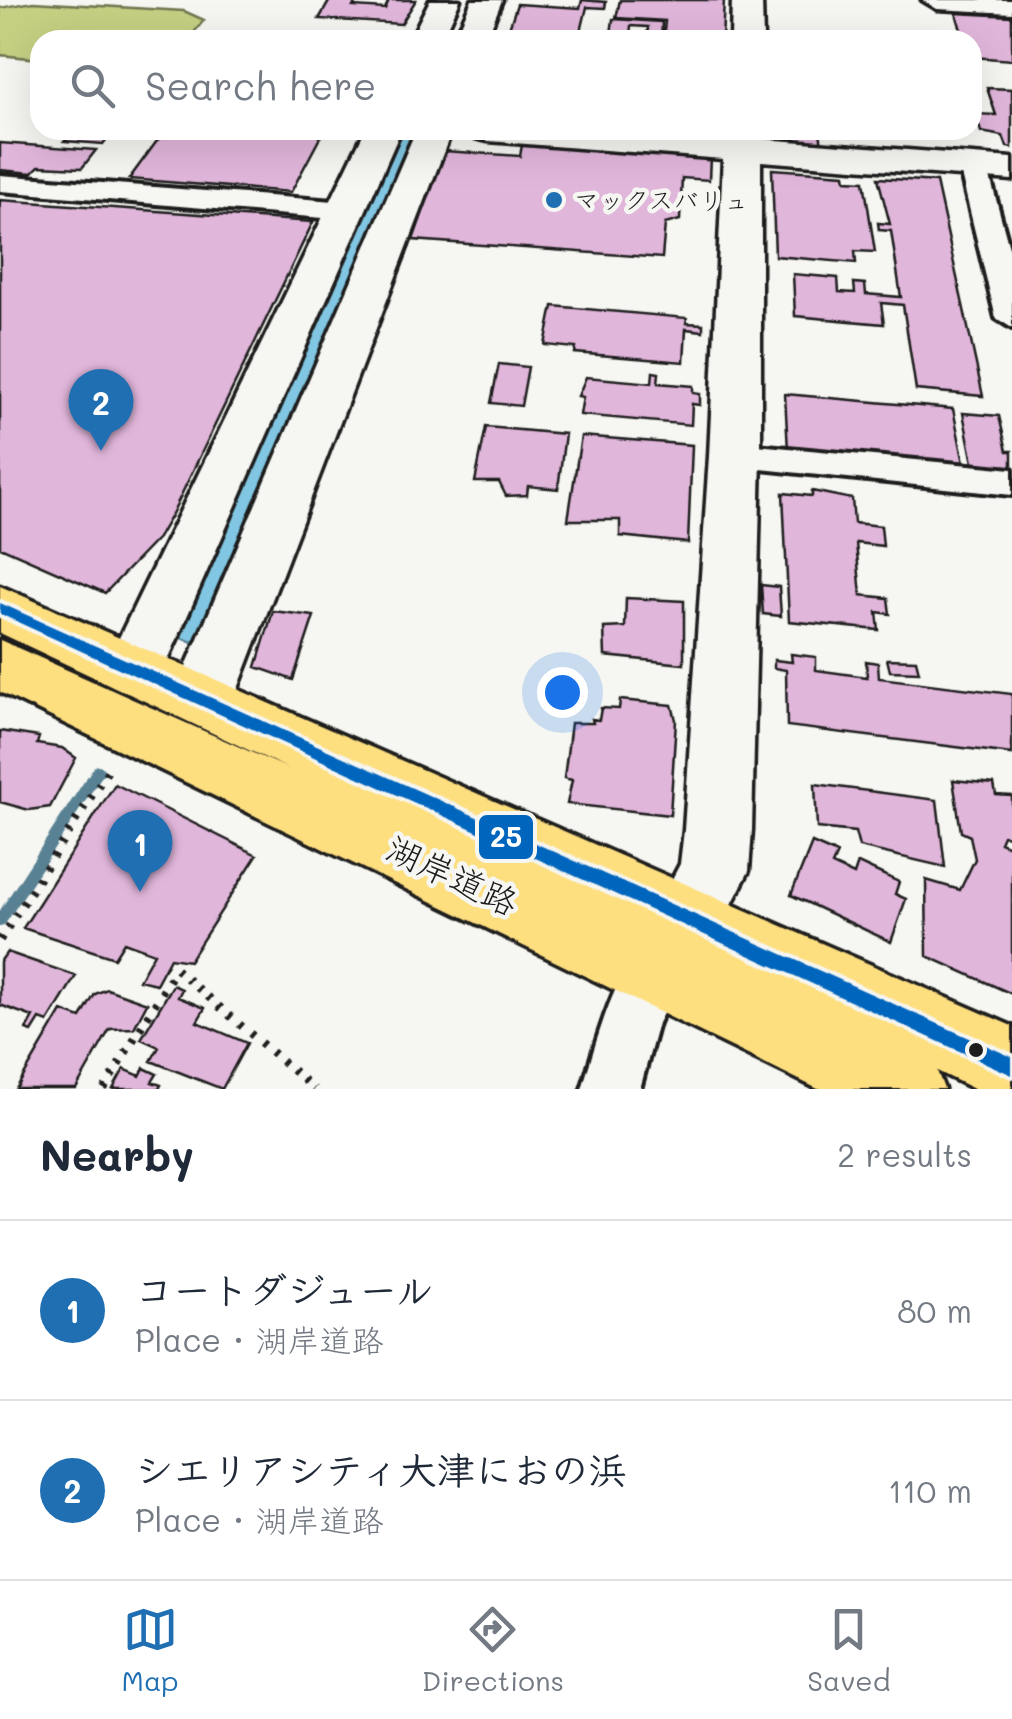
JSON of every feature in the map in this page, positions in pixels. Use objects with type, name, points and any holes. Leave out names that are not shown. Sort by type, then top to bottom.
[{"type":"main road","name":"湖岸道路","points":[[0,608],[203,699],[672,944],[877,1083]]},
{"type":"main road","name":"湖岸道路","points":[[0,664],[672,944],[1012,1066]]},
{"type":"street","points":[[431,30],[445,0]]},
{"type":"street","points":[[474,30],[487,0]]},
{"type":"street","points":[[746,0],[746,30]]},
{"type":"street","points":[[937,0],[1012,4]]},
{"type":"street","points":[[134,669],[378,140]]},
{"type":"street","points":[[203,699],[430,140]]},
{"type":"street","points":[[611,1089],[633,1014],[714,871],[735,456],[744,140]]},
{"type":"street","points":[[752,140],[1012,169]]},
{"type":"street","points":[[973,166],[1012,318]]},
{"type":"street","points":[[0,184],[346,211]]},
{"type":"street","points":[[735,456],[1012,482]]},
{"type":"path","points":[[0,940],[116,759]]},
{"type":"path","points":[[104,1089],[176,969],[314,1089]]},
{"type":"green space","points":[[33,2],[184,11],[204,20],[196,30],[30,30],[30,58],[0,55],[0,8]]},
{"type":"water","points":[[395,140],[412,140],[196,643],[172,635]]},
{"type":"building","points":[[330,0],[357,0],[353,7],[385,9],[389,0],[416,0],[401,24],[319,19]]},
{"type":"building","points":[[582,0],[606,2],[605,8],[587,7],[581,30],[508,30],[517,4],[580,8]]},
{"type":"building","points":[[620,0],[724,0],[722,30],[664,30],[665,21],[616,18]]},
{"type":"building","points":[[956,13],[1012,16],[1012,60],[982,58],[982,30],[961,30]]},
{"type":"building","points":[[613,19],[662,22],[662,30],[631,26],[631,30],[612,30]]},
{"type":"building","points":[[987,88],[1012,89],[1012,148],[1007,147],[1003,136],[982,132],[982,114],[996,115]]},
{"type":"building","points":[[65,140],[106,140],[103,144]]},
{"type":"building","points":[[158,140],[319,140],[291,192],[129,179]]},
{"type":"building","points":[[796,140],[821,140],[822,147],[796,146]]},
{"type":"building","points":[[0,143],[96,150],[82,168],[39,166],[32,173],[0,170]]},
{"type":"building","name":"マックスバリュ","points":[[522,145],[710,157],[709,180],[682,178],[680,220],[665,224],[662,258],[413,240],[444,151],[520,156]]},
{"type":"building","points":[[772,169],[845,174],[846,180],[864,181],[875,252],[855,251],[856,263],[775,256]]},
{"type":"building","points":[[878,178],[936,182],[983,396],[916,390],[903,305],[881,303],[884,324],[795,316],[793,274],[838,278],[839,292],[855,293],[854,283],[865,284],[866,294],[901,297],[891,231],[879,230],[878,223],[890,224]]},
{"type":"building","points":[[0,200],[313,222],[172,514],[158,538],[105,593],[0,547]]},
{"type":"building","points":[[553,306],[687,318],[686,323],[703,324],[703,331],[686,329],[684,362],[575,353],[576,348],[545,345]]},
{"type":"building","points":[[499,364],[528,367],[521,406],[491,403]]},
{"type":"building","points":[[653,372],[659,373],[658,383],[693,386],[693,393],[700,394],[700,405],[692,404],[691,425],[580,415],[583,397],[578,396],[586,377],[652,383]]},
{"type":"building","points":[[785,394],[953,409],[965,468],[788,451]]},
{"type":"building","points":[[963,413],[999,416],[1007,451],[1012,451],[1012,472],[979,469],[973,463]]},
{"type":"building","points":[[486,427],[565,434],[558,489],[528,486],[527,495],[506,496],[499,482],[475,482]]},
{"type":"building","points":[[581,436],[692,445],[688,543],[620,536],[620,520],[568,520]]},
{"type":"building","points":[[812,491],[852,499],[854,523],[881,526],[883,546],[856,543],[861,595],[888,598],[890,614],[877,612],[879,630],[789,621],[783,493],[812,496]]},
{"type":"building","points":[[761,585],[779,587],[781,616],[763,614]]},
{"type":"building","points":[[626,598],[684,601],[684,664],[605,656],[604,628],[625,627]]},
{"type":"building","points":[[273,611],[314,616],[293,680],[256,667]]},
{"type":"building","points":[[791,654],[816,657],[816,670],[867,677],[866,661],[878,663],[879,678],[1012,694],[1012,754],[787,726],[786,670],[774,668],[774,660],[792,662]]},
{"type":"building","points":[[887,659],[916,660],[919,672],[890,671]]},
{"type":"building","points":[[620,700],[672,705],[676,720],[670,815],[567,804],[572,780],[564,778],[571,723],[593,723],[592,719],[599,720],[601,708],[619,709]]},
{"type":"building","points":[[0,731],[39,737],[37,744],[62,748],[76,758],[50,807],[29,810],[0,802]]},
{"type":"building","points":[[953,780],[994,784],[996,795],[1012,796],[1012,836],[1003,835],[1000,842],[1012,847],[1012,994],[927,956],[926,880],[960,890],[975,859],[970,836],[961,832]]},
{"type":"building","points":[[115,784],[257,855],[189,961],[170,958],[156,984],[139,980],[154,953],[124,942],[114,958],[23,928]]},
{"type":"building","points":[[815,784],[937,800],[945,867],[859,847],[855,832],[817,828]]},
{"type":"building","points":[[812,843],[837,854],[832,865],[854,875],[858,863],[899,882],[895,894],[906,899],[891,942],[791,895]]},
{"type":"building","points":[[7,952],[76,976],[48,1022],[40,1019],[32,1032],[26,1030],[33,1017],[0,1005],[0,962]]},
{"type":"building","points":[[173,985],[182,989],[178,997],[205,1008],[197,1022],[247,1043],[222,1089],[151,1061],[159,1047],[141,1039]]},
{"type":"building","points":[[107,989],[147,1003],[134,1028],[110,1029],[76,1089],[16,1089],[62,1011],[81,1018],[95,994]]},
{"type":"building","points":[[144,1068],[157,1074],[152,1082],[161,1085],[159,1089],[113,1089],[124,1069],[140,1076]]},
{"type":"waterway","points":[[0,921],[98,771]]},
{"type":"transit line","name":"25","points":[[0,608],[1012,1066]]},
{"type":"place","name":"マックスバリュ","points":[[554,200]]},
{"type":"place","name":"シエリアシティ大津におの浜","points":[[101,451]]},
{"type":"place","name":"コートダジュール","points":[[140,892]]}]
